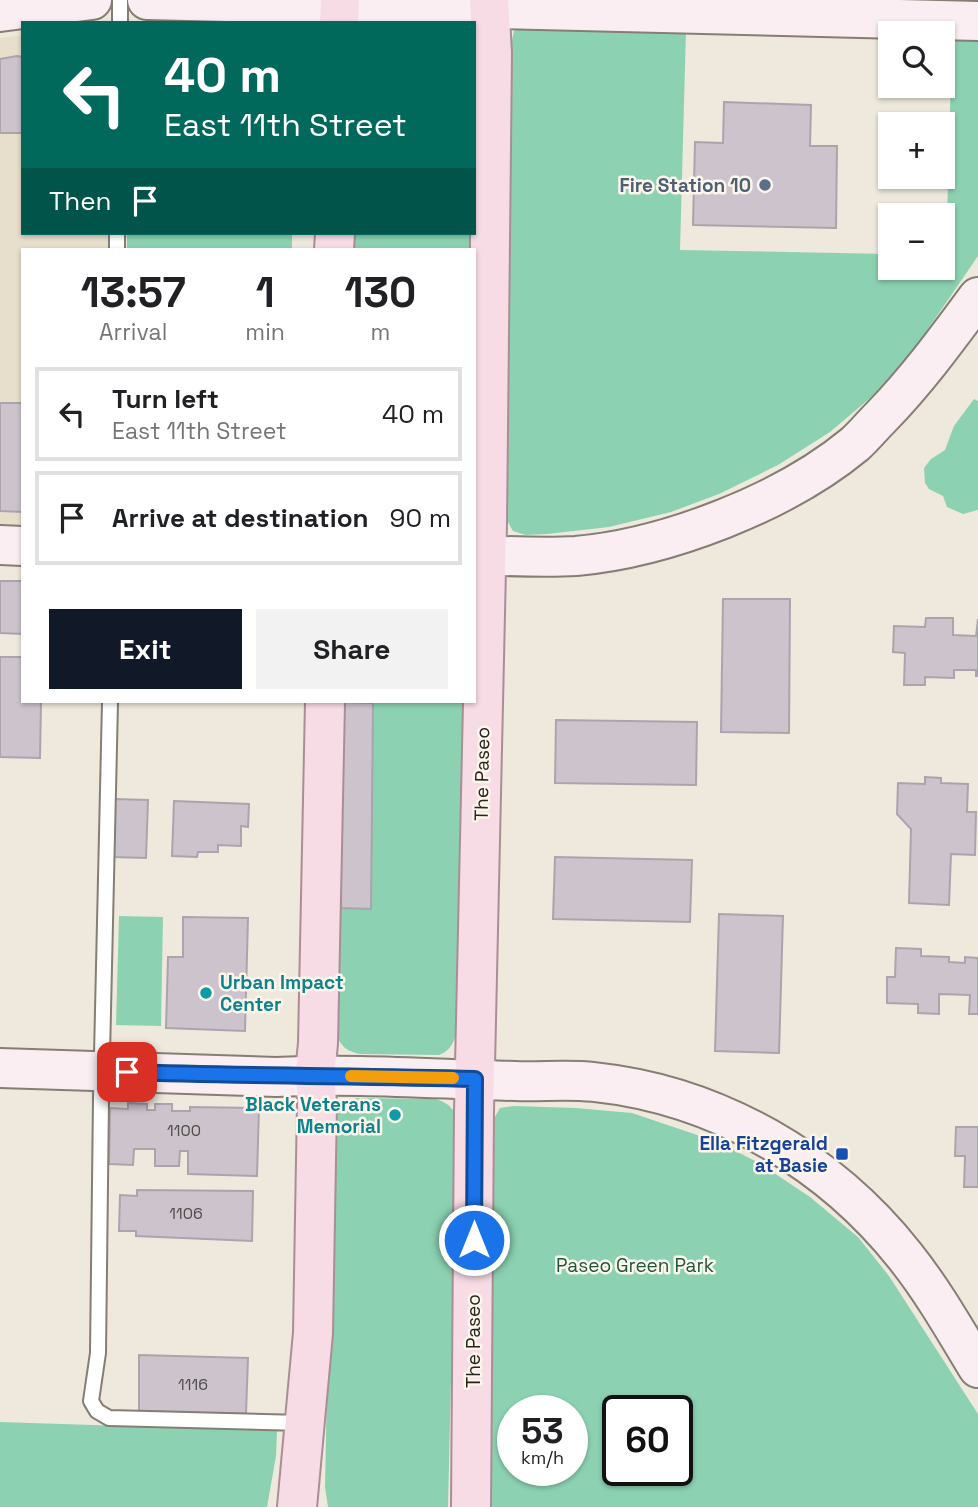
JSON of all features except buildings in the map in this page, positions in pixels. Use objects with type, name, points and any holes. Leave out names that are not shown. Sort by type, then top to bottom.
[{"type":"main road","points":[[0,12],[92,0]]},
{"type":"main road","points":[[147,0],[340,9],[490,4],[749,7],[978,21]]},
{"type":"main road","name":"The Paseo","points":[[471,1507],[480,555],[492,66],[490,4]]},
{"type":"main road","points":[[480,555],[575,556],[627,547],[688,530],[765,501],[806,478],[855,444],[933,359],[978,297]]},
{"type":"main road","points":[[0,545],[21,546]]},
{"type":"main road","points":[[300,1504],[313,1333],[317,1103],[315,1075],[318,1043],[325,703]]},
{"type":"main road","points":[[0,1068],[276,1077],[315,1075],[592,1082],[638,1088],[682,1100],[767,1136],[843,1190],[906,1258],[978,1368]]},
{"type":"lane","points":[[120,0],[120,21]]},
{"type":"lane","points":[[110,703],[98,1353],[91,1401],[97,1411],[109,1418],[307,1423]]},
{"type":"shaded area","points":[[21,35],[21,235],[112,235],[112,248],[21,248],[21,525],[0,525],[0,38]]},
{"type":"green space","points":[[522,27],[686,30],[680,250],[878,254],[878,280],[955,280],[955,203],[947,203],[948,189],[955,189],[955,112],[950,112],[950,98],[955,98],[955,38],[978,39],[978,256],[906,361],[869,399],[830,432],[778,465],[719,494],[671,512],[609,527],[526,535],[513,531],[502,512],[511,45],[514,31]]},
{"type":"green space","points":[[127,235],[292,235],[292,248],[127,248]]},
{"type":"green space","points":[[347,235],[473,235],[473,248],[347,248]]},
{"type":"green space","points":[[974,399],[978,401],[978,510],[963,514],[947,507],[943,496],[929,489],[925,483],[924,468],[931,459],[945,450],[954,426]]},
{"type":"green space","points":[[341,703],[465,703],[458,1028],[454,1041],[450,1048],[439,1055],[360,1054],[344,1047],[336,1032]]},
{"type":"green space","points":[[119,916],[163,917],[161,1026],[116,1025]]},
{"type":"green space","points":[[356,1098],[436,1099],[451,1108],[456,1118],[448,1507],[328,1507],[325,1487],[332,1132],[339,1106]]},
{"type":"green space","name":"Paseo Green Park","points":[[514,1106],[632,1113],[718,1142],[759,1163],[810,1197],[858,1237],[889,1276],[978,1414],[978,1507],[486,1507],[492,1122],[500,1108]]},
{"type":"green space","points":[[0,1422],[277,1431],[276,1456],[267,1507],[0,1507]]},
{"type":"slow traffic","points":[[351,1076],[453,1078]]},
{"type":"place","name":"Fire Station 10","points":[[765,185]]},
{"type":"place","name":"Urban Impact Center","points":[[206,993]]},
{"type":"place","name":"Black Veterans Memorial","points":[[395,1115]]},
{"type":"place","name":"Ella Fitzgerald at Basie","points":[[842,1154]]},
{"type":"route","points":[[127,1072],[475,1079],[474,1240]]}]
